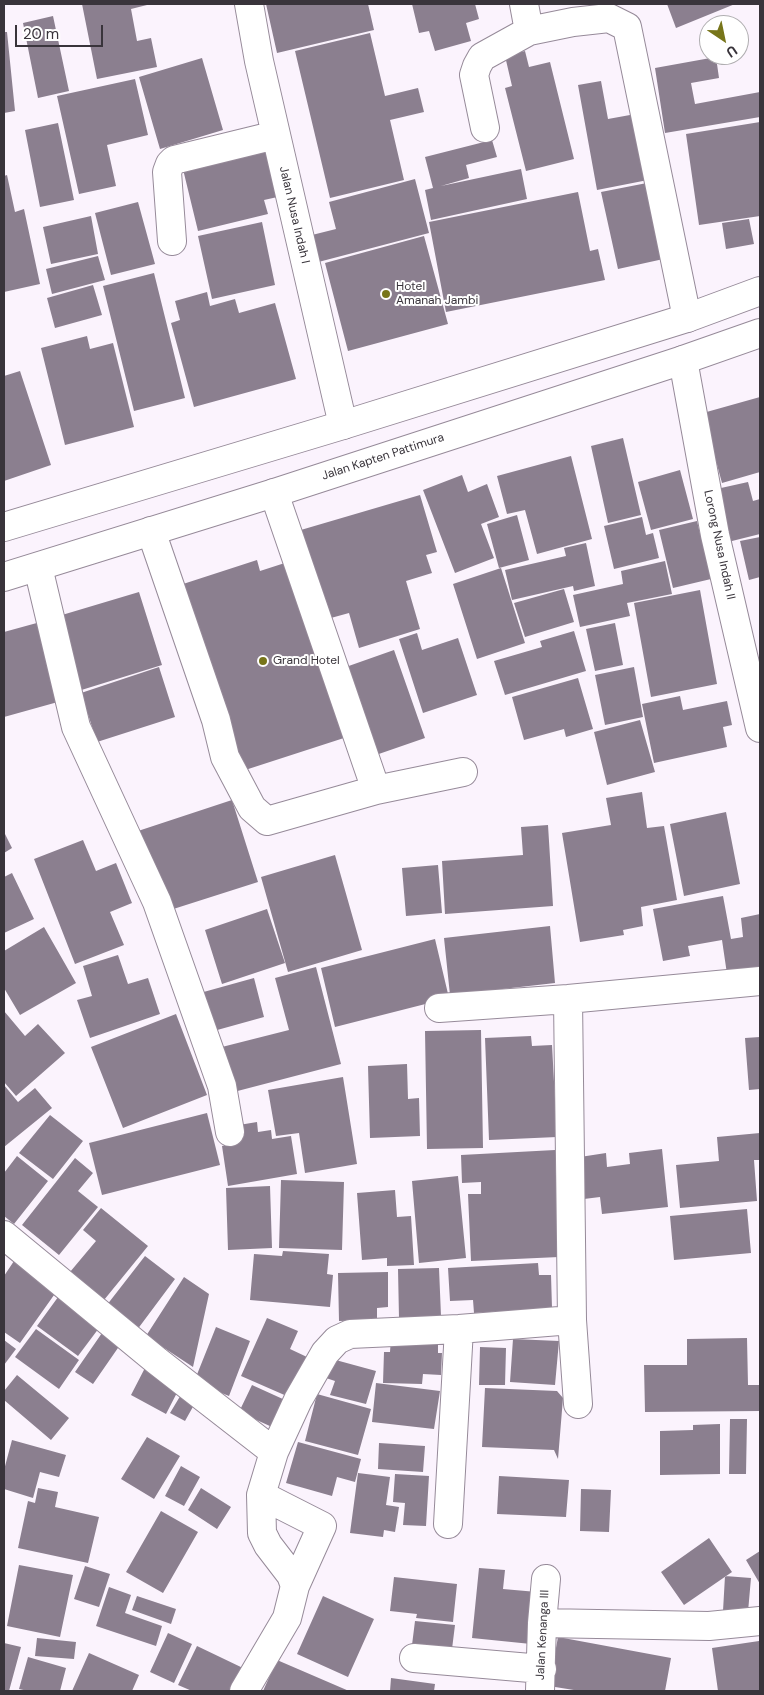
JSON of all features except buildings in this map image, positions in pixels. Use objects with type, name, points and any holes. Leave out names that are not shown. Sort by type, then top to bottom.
[{"type":"street","name":"Jalan Nusa Indah I","points":[[249,4],[259,61],[343,425]]},
{"type":"street","points":[[524,4],[529,31]]},
{"type":"street","points":[[485,128],[474,75],[482,57],[529,31],[573,22],[610,18],[627,27],[688,318]]},
{"type":"street","points":[[172,241],[167,172],[170,164],[174,160],[276,135]]},
{"type":"street","points":[[4,527],[343,425],[688,318],[760,290]]},
{"type":"street","name":"Jalan Kapten Pattimura","points":[[4,577],[151,532],[683,360],[760,333]]},
{"type":"street","name":"Lorong Nusa Indah II","points":[[683,360],[715,535],[760,728]]},
{"type":"street","points":[[274,492],[376,790]]},
{"type":"street","points":[[151,532],[216,720],[225,757],[252,808],[267,821],[376,790],[463,772]]},
{"type":"street","points":[[38,567],[76,727],[157,902],[220,1079],[230,1132]]},
{"type":"street","points":[[439,1008],[568,999],[760,980]]},
{"type":"street","points":[[568,999],[572,1320],[578,1404]]},
{"type":"street","points":[[4,1235],[156,1361],[274,1452]]},
{"type":"street","points":[[295,1586],[291,1575],[268,1545],[262,1533],[261,1495],[274,1452],[298,1400],[325,1353],[337,1340],[350,1334],[459,1329],[572,1320]]},
{"type":"street","points":[[448,1524],[459,1329]]},
{"type":"street","points":[[244,1691],[286,1618],[295,1586],[322,1526],[261,1495]]},
{"type":"street","name":"Jalan Kenanga III","points":[[541,1680],[542,1623],[546,1579]]},
{"type":"street","points":[[542,1623],[710,1626],[760,1621]]},
{"type":"street","points":[[414,1658],[541,1680]]},
{"type":"place","name":"Hotel Amanah Jambi","points":[[386,294]]},
{"type":"place","name":"Grand Hotel","points":[[263,661]]}]
